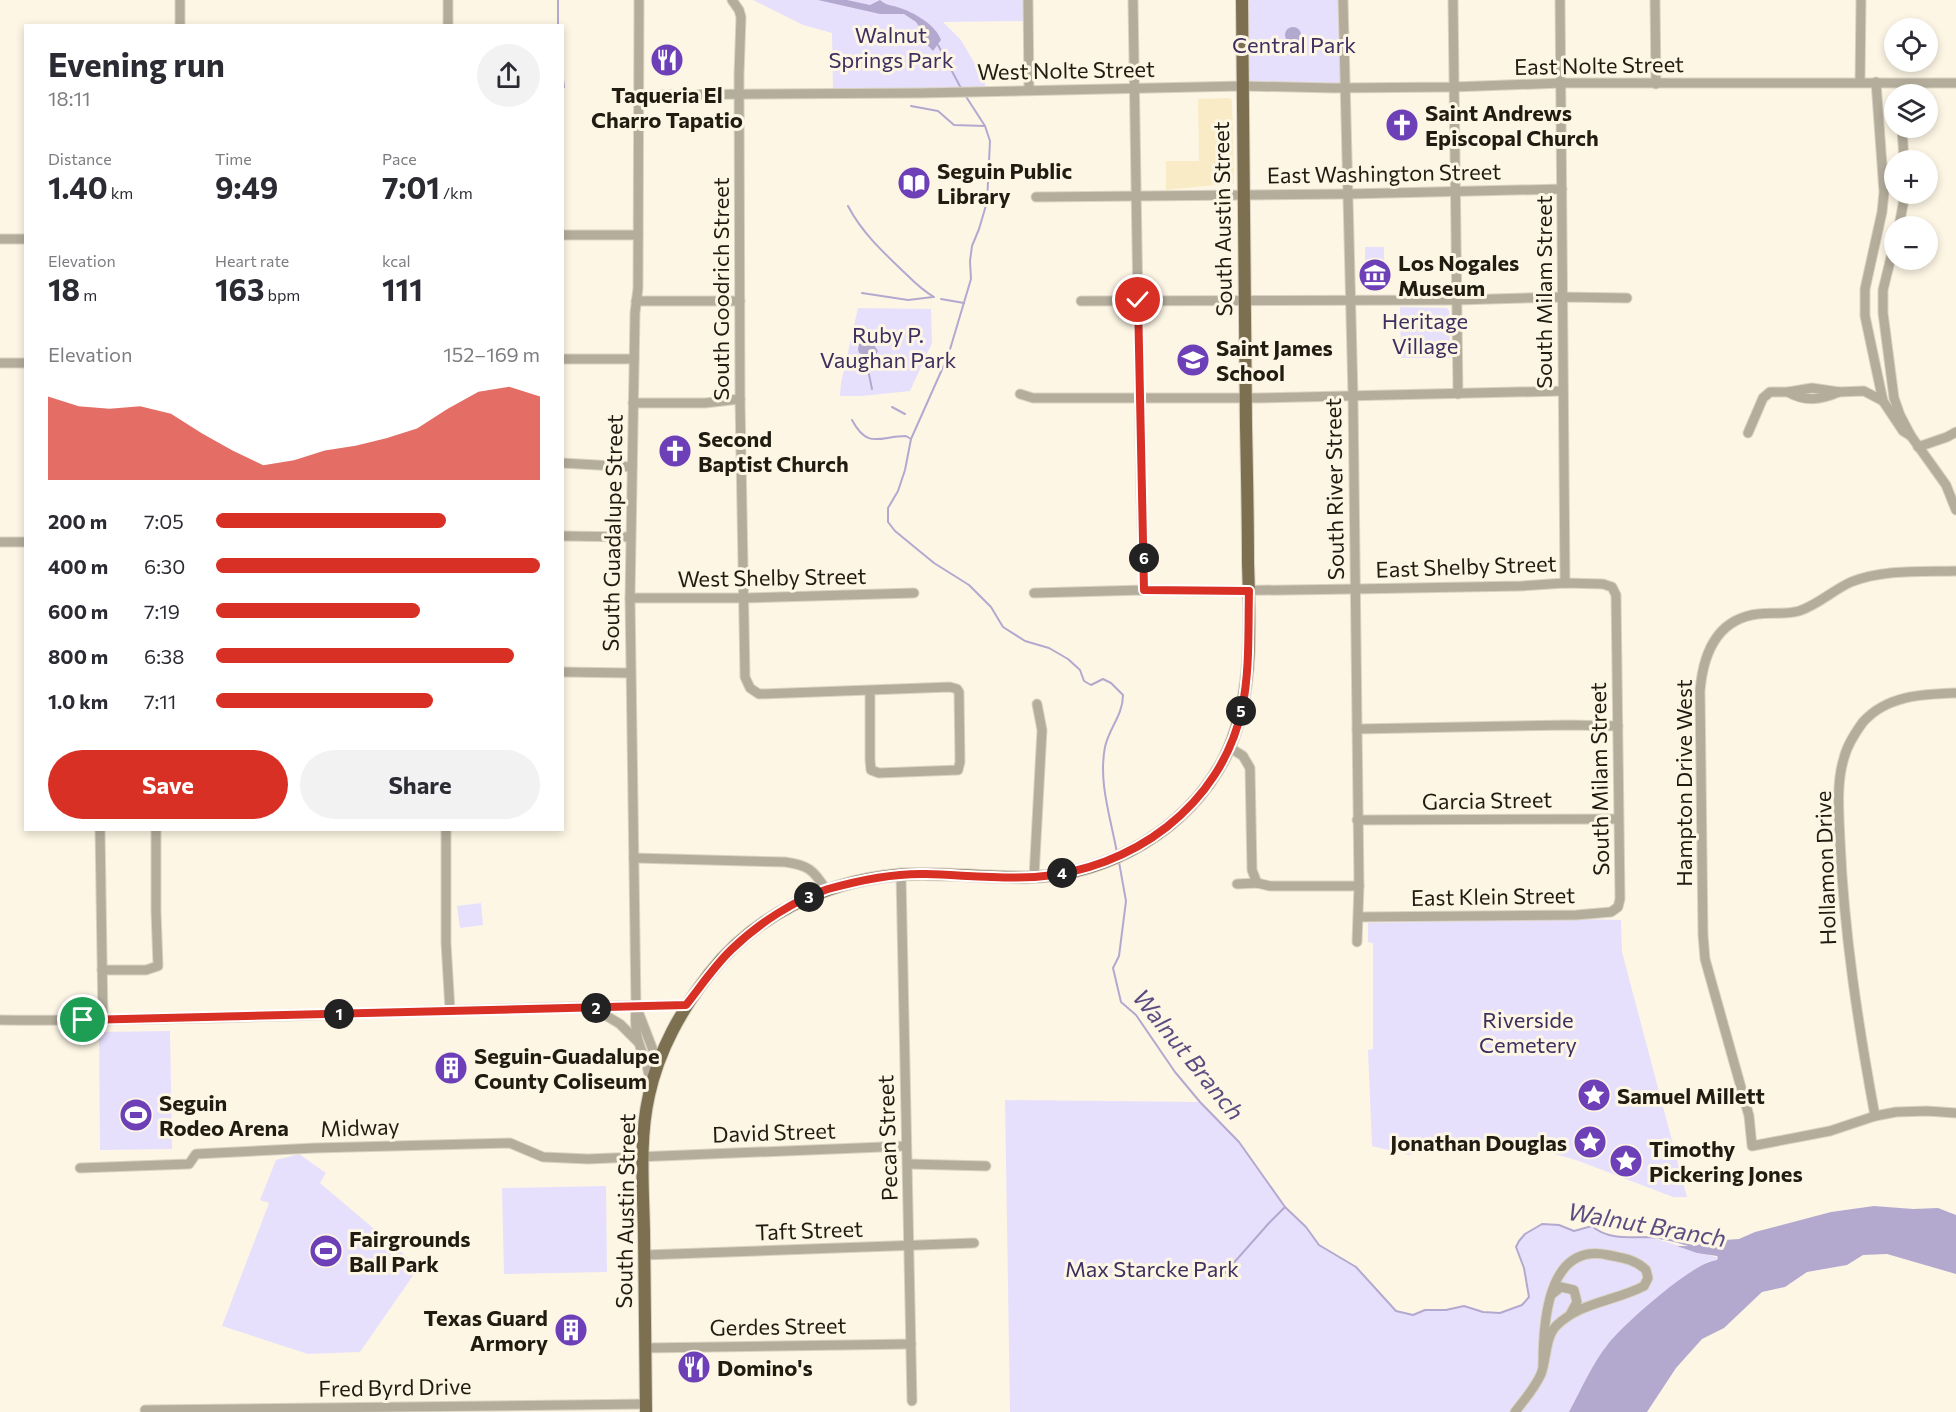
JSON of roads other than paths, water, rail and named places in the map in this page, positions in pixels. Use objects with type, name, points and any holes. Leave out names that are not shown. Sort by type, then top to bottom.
[{"type":"main road","name":"South Austin Street","points":[[646,1408],[643,1156],[650,1088],[670,1034],[686,1005],[731,949],[784,910],[826,890],[873,878],[901,875],[1034,877],[1072,872],[1114,859],[1172,825],[1192,806],[1209,783],[1229,747],[1242,709],[1245,688],[1249,591],[1242,0]]},
{"type":"street","points":[[180,0],[180,24]]},
{"type":"street","points":[[448,0],[448,24]]},
{"type":"street","name":"South Guadalupe Street","points":[[639,0],[638,235],[630,537],[630,673],[636,1006],[658,1063]]},
{"type":"street","name":"South Goodrich Street","points":[[732,0],[741,17],[740,399],[745,677],[750,688],[759,694],[870,690]]},
{"type":"street","points":[[1028,0],[1029,90]]},
{"type":"street","points":[[1133,0],[1144,590]]},
{"type":"street","name":"South River Street","points":[[1343,0],[1353,396],[1358,942]]},
{"type":"street","points":[[1453,0],[1458,394]]},
{"type":"street","name":"South Milam Street","points":[[1560,0],[1565,583]]},
{"type":"street","points":[[1655,0],[1656,84]]},
{"type":"street","points":[[1860,82],[1861,0]]},
{"type":"street","points":[[1876,82],[1884,192],[1882,212],[1865,289],[1865,316],[1883,401],[1903,430],[1911,436]]},
{"type":"street","name":"East Nolte Street","points":[[1242,86],[1346,88],[1562,83],[1956,83]]},
{"type":"street","name":"West Nolte Street","points":[[638,94],[942,92],[1242,86]]},
{"type":"street","name":"East Washington Street","points":[[1036,197],[1562,189]]},
{"type":"street","points":[[1882,212],[1902,214],[1904,204]]},
{"type":"street","points":[[564,234],[638,235]]},
{"type":"street","points":[[0,239],[24,239]]},
{"type":"street","points":[[1888,270],[1883,290],[1883,313],[1894,398],[1911,436],[1946,484],[1956,510]]},
{"type":"street","points":[[1081,301],[1627,298]]},
{"type":"street","points":[[636,301],[740,301]]},
{"type":"street","points":[[564,359],[634,359]]},
{"type":"street","points":[[0,363],[24,363]]},
{"type":"street","points":[[1864,391],[1878,380]]},
{"type":"street","points":[[1020,394],[1033,398],[1141,398],[1563,391]]},
{"type":"street","points":[[1748,433],[1764,398],[1770,392],[1788,392],[1799,398],[1814,400],[1839,392],[1864,391],[1883,401]]},
{"type":"street","points":[[633,403],[705,403],[740,399]]},
{"type":"street","points":[[1918,447],[1956,432]]},
{"type":"street","points":[[564,463],[632,467]]},
{"type":"street","points":[[564,536],[630,537]]},
{"type":"street","points":[[0,542],[24,542]]},
{"type":"street","name":"Hampton Drive West","points":[[1875,1116],[1830,1131],[1752,1146],[1749,1116],[1705,959],[1700,691],[1702,668],[1716,638],[1741,618],[1758,613],[1779,614],[1799,610],[1850,583],[1870,576],[1890,573],[1956,571]]},
{"type":"street","name":"East Shelby Street","points":[[1249,591],[1521,586],[1565,583],[1603,584],[1612,587]]},
{"type":"street","name":"South Milam Street","points":[[1612,587],[1616,595],[1620,899]]},
{"type":"street","points":[[1034,592],[1249,591]]},
{"type":"street","name":"West Shelby Street","points":[[630,598],[744,598],[914,593]]},
{"type":"street","points":[[564,672],[630,673]]},
{"type":"street","points":[[950,687],[957,689],[959,692],[960,762],[958,770],[879,773],[872,770],[870,690],[950,687]]},
{"type":"street","name":"Hollamon Drive","points":[[1875,1116],[1850,971],[1843,894],[1839,810],[1843,760],[1849,743],[1864,721],[1880,707],[1898,699],[1924,694],[1956,693]]},
{"type":"street","points":[[1034,877],[1042,730],[1037,704]]},
{"type":"street","points":[[1357,729],[1618,726]]},
{"type":"street","points":[[1229,747],[1244,756],[1250,768],[1252,870],[1257,883]]},
{"type":"street","name":"Garcia Street","points":[[1357,820],[1618,819]]},
{"type":"street","points":[[100,831],[103,1020]]},
{"type":"street","points":[[102,970],[146,970],[158,966],[156,831]]},
{"type":"street","points":[[446,831],[446,932],[450,1010]]},
{"type":"street","points":[[634,858],[801,864],[811,870],[826,890]]},
{"type":"street","name":"Pecan Street","points":[[901,875],[912,1401]]},
{"type":"street","points":[[1237,884],[1359,886]]},
{"type":"street","name":"East Klein Street","points":[[1359,917],[1576,915],[1611,912],[1618,907],[1620,899]]},
{"type":"street","points":[[0,1020],[274,1017],[450,1010],[686,1005]]},
{"type":"street","points":[[636,1006],[638,1042],[650,1072],[650,1088]]},
{"type":"street","points":[[592,1008],[620,1024],[638,1042]]},
{"type":"street","points":[[1875,1116],[1896,1112],[1956,1113]]},
{"type":"street","name":"Midway","points":[[80,1168],[189,1164],[196,1154],[315,1148],[510,1143],[543,1157],[588,1159],[643,1156]]},
{"type":"street","name":"David Street","points":[[643,1156],[906,1146]]},
{"type":"street","points":[[908,1164],[986,1166]]},
{"type":"street","name":"Taft Street","points":[[645,1256],[974,1244]]},
{"type":"street","points":[[1543,1366],[1544,1322],[1555,1281],[1563,1269],[1575,1259],[1588,1254],[1604,1254],[1629,1259],[1646,1270],[1648,1278],[1644,1286],[1587,1306],[1565,1319]]},
{"type":"street","points":[[1515,1412],[1533,1387],[1543,1366],[1550,1336],[1576,1306],[1577,1297],[1574,1290],[1561,1287],[1550,1297]]},
{"type":"street","name":"Gerdes Street","points":[[645,1348],[911,1344]]},
{"type":"street","name":"Fred Byrd Drive","points":[[145,1410],[646,1408]]},
{"type":"waterway","points":[[558,0],[558,24]]},
{"type":"waterway","name":"Walnut Branch","points":[[938,45],[962,90]]},
{"type":"waterway","name":"Walnut Branch","points":[[965,95],[985,126],[990,141],[987,202],[972,246],[971,279],[948,356],[911,439],[905,470],[898,491],[888,508],[888,522],[895,531],[934,563],[969,585],[991,607],[1003,627],[1025,641],[1049,648],[1068,659],[1080,670],[1084,681],[1091,685],[1103,679],[1111,683],[1123,695],[1121,709],[1107,740],[1103,760],[1104,787],[1117,853]]},
{"type":"waterway","points":[[911,106],[938,111],[954,125],[985,126]]},
{"type":"waterway","points":[[848,206],[860,225],[882,250],[934,297]]},
{"type":"waterway","points":[[862,293],[908,300],[933,297]]},
{"type":"waterway","points":[[941,299],[964,303]]},
{"type":"waterway","points":[[865,355],[872,389]]},
{"type":"waterway","points":[[892,407],[905,414]]},
{"type":"waterway","points":[[852,420],[858,429],[869,438],[906,436],[911,439]]},
{"type":"waterway","name":"Walnut Branch","points":[[1119,862],[1126,901],[1119,956],[1113,968],[1121,1002],[1136,1015],[1175,1072],[1200,1102],[1239,1142],[1285,1207],[1306,1227],[1319,1245],[1356,1267],[1396,1311],[1413,1315],[1425,1310],[1446,1310],[1464,1306],[1483,1312],[1500,1313],[1522,1305],[1529,1297],[1524,1268],[1516,1247],[1525,1234],[1542,1224],[1559,1225],[1574,1231],[1592,1226],[1612,1236],[1650,1237],[1692,1246]]},
{"type":"waterway","points":[[1223,1275],[1285,1207]]},
{"type":"place","name":"Taqueria El Charro Tapatio","points":[[667,60]]},
{"type":"place","name":"Saint Andrews Episcopal Church","points":[[1402,125]]},
{"type":"place","name":"Seguin Public Library","points":[[914,183]]},
{"type":"place","name":"Los Nogales Museum","points":[[1375,275]]},
{"type":"place","name":"Saint James School","points":[[1193,360]]},
{"type":"place","name":"Second Baptist Church","points":[[675,451]]},
{"type":"place","name":"Seguin-Guadalupe County Coliseum","points":[[451,1068]]},
{"type":"place","name":"Samuel Millett","points":[[1594,1095]]},
{"type":"place","name":"Seguin Rodeo Arena","points":[[136,1115]]},
{"type":"place","name":"Jonathan Douglas","points":[[1590,1142]]},
{"type":"place","name":"Timothy Pickering Jones","points":[[1626,1161]]},
{"type":"place","name":"Fairgrounds Ball Park","points":[[326,1251]]},
{"type":"place","name":"Texas Guard Armory","points":[[571,1330]]},
{"type":"place","name":"Domino's","points":[[694,1367]]},
{"type":"park label","name":"Central Park","points":[[1294,44]]},
{"type":"park label","name":"Walnut Springs Park","points":[[891,46]]},
{"type":"park label","name":"Heritage Village","points":[[1425,332]]},
{"type":"park label","name":"Ruby P. Vaughan Park","points":[[888,346]]},
{"type":"park label","name":"Riverside Cemetery","points":[[1528,1032]]},
{"type":"park label","name":"Max Starcke Park","points":[[1152,1268]]}]
